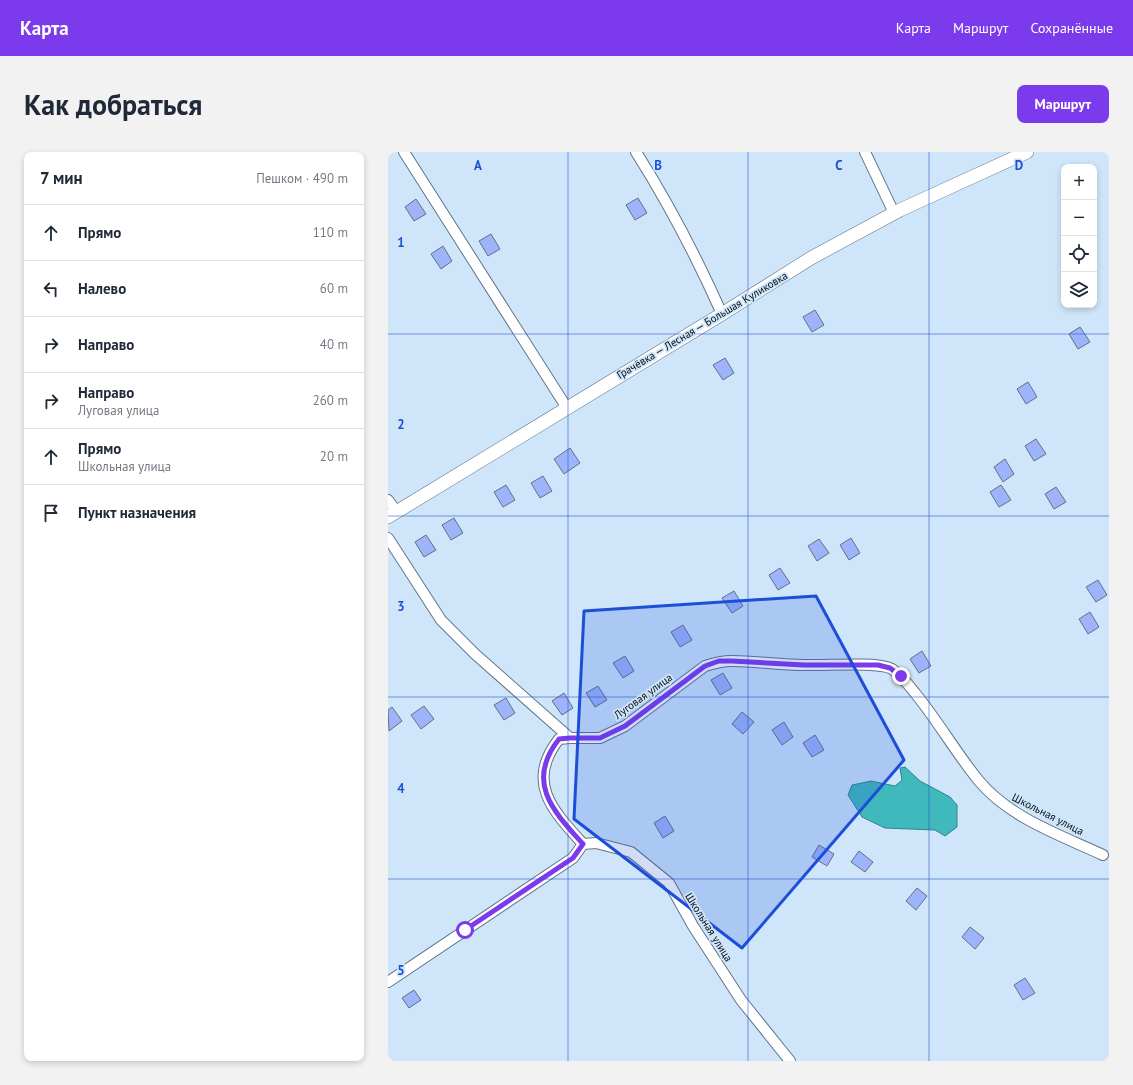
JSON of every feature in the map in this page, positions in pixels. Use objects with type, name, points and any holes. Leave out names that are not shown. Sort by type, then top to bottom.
[{"type":"street","points":[[404,152],[567,408]]},
{"type":"street","points":[[636,152],[677,222],[704,274],[722,314]]},
{"type":"street","points":[[865,152],[894,213]]},
{"type":"street","name":"Грачёвка — Лесная — Большая Куликовка","points":[[392,514],[722,314],[811,258],[894,213],[1027,152]]},
{"type":"street","points":[[388,500],[392,514]]},
{"type":"street","points":[[388,538],[441,620],[475,654],[570,738]]},
{"type":"street","name":"Луговая улица","points":[[570,738],[600,738],[625,726],[705,666],[719,661],[804,665],[878,665]]},
{"type":"street","name":"Школьная улица","points":[[878,665],[890,668],[901,676],[926,706],[980,782],[1002,804],[1041,826],[1103,855]]},
{"type":"street","points":[[388,982],[573,858],[583,844],[559,818],[550,802],[543,783],[546,764],[552,748],[559,739],[570,738]]},
{"type":"street","name":"Школьная улица","points":[[583,844],[596,843],[631,852],[669,883],[693,926],[741,1000],[790,1061]]},
{"type":"highlighted area","points":[[816,596],[904,760],[742,948],[574,819],[584,611]]},
{"type":"shaded area","points":[[905,767],[920,781],[950,797],[957,805],[957,827],[945,836],[935,830],[885,828],[862,817],[848,795],[852,785],[871,781],[895,786],[902,780],[900,768]]},
{"type":"building","points":[[638,198],[647,213],[635,220],[626,205]]},
{"type":"building","points":[[416,199],[426,214],[414,221],[405,207]]},
{"type":"building","points":[[491,234],[500,249],[488,256],[479,241]]},
{"type":"building","points":[[443,246],[452,261],[441,269],[431,254]]},
{"type":"building","points":[[815,310],[824,325],[812,332],[803,317]]},
{"type":"building","points":[[1080,327],[1090,342],[1078,349],[1069,334]]},
{"type":"building","points":[[725,358],[734,373],[723,380],[713,365]]},
{"type":"building","points":[[1028,382],[1037,397],[1026,404],[1017,389]]},
{"type":"building","points":[[1036,439],[1046,454],[1034,461],[1025,446]]},
{"type":"building","points":[[570,448],[580,463],[564,474],[554,459]]},
{"type":"building","points":[[1005,459],[1014,474],[1003,482],[994,467]]},
{"type":"building","points":[[543,476],[552,491],[540,498],[531,483]]},
{"type":"building","points":[[506,485],[515,500],[503,507],[494,492]]},
{"type":"building","points":[[1001,485],[1011,500],[999,507],[990,492]]},
{"type":"building","points":[[1056,487],[1066,502],[1054,509],[1045,494]]},
{"type":"building","points":[[454,518],[463,533],[451,540],[442,525]]},
{"type":"building","points":[[426,535],[436,550],[424,557],[415,542]]},
{"type":"building","points":[[851,538],[860,553],[849,560],[840,545]]},
{"type":"building","points":[[819,539],[829,553],[817,561],[808,546]]},
{"type":"building","points":[[780,568],[790,583],[778,590],[769,575]]},
{"type":"building","points":[[1098,580],[1107,595],[1096,602],[1086,587]]},
{"type":"building","points":[[734,591],[743,606],[732,613],[722,598]]},
{"type":"building","points":[[1090,612],[1099,627],[1088,634],[1079,619]]},
{"type":"building","points":[[683,625],[692,640],[680,647],[671,632]]},
{"type":"building","points":[[922,651],[931,666],[919,673],[910,659]]},
{"type":"building","points":[[625,656],[634,671],[623,678],[613,663]]},
{"type":"building","points":[[723,673],[732,688],[720,695],[711,680]]},
{"type":"building","points":[[598,686],[607,700],[595,707],[586,693]]},
{"type":"building","points":[[564,693],[573,708],[562,715],[552,701]]},
{"type":"building","points":[[506,698],[515,713],[504,720],[494,705]]},
{"type":"building","points":[[424,706],[434,719],[421,729],[411,715]]},
{"type":"building","points":[[392,707],[402,721],[389,731],[388,710]]},
{"type":"building","points":[[742,712],[754,722],[743,734],[732,724]]},
{"type":"building","points":[[784,722],[793,737],[782,745],[772,730]]},
{"type":"building","points":[[815,735],[824,750],[812,757],[803,743]]},
{"type":"building","points":[[665,816],[674,831],[663,838],[654,823]]},
{"type":"building","points":[[819,845],[834,854],[827,866],[812,857]]},
{"type":"building","points":[[859,851],[873,862],[865,872],[851,862]]},
{"type":"building","points":[[917,888],[927,896],[916,910],[906,901]]},
{"type":"building","points":[[970,927],[984,938],[975,949],[962,937]]},
{"type":"building","points":[[1025,978],[1035,993],[1023,1000],[1014,985]]},
{"type":"building","points":[[414,990],[421,1000],[409,1008],[402,998]]},
{"type":"route","points":[[465,930],[573,858],[583,844],[559,818],[550,802],[543,783],[546,764],[552,748],[559,739],[600,738],[625,726],[705,666],[719,661],[804,665],[878,665],[890,668],[901,676]]}]
